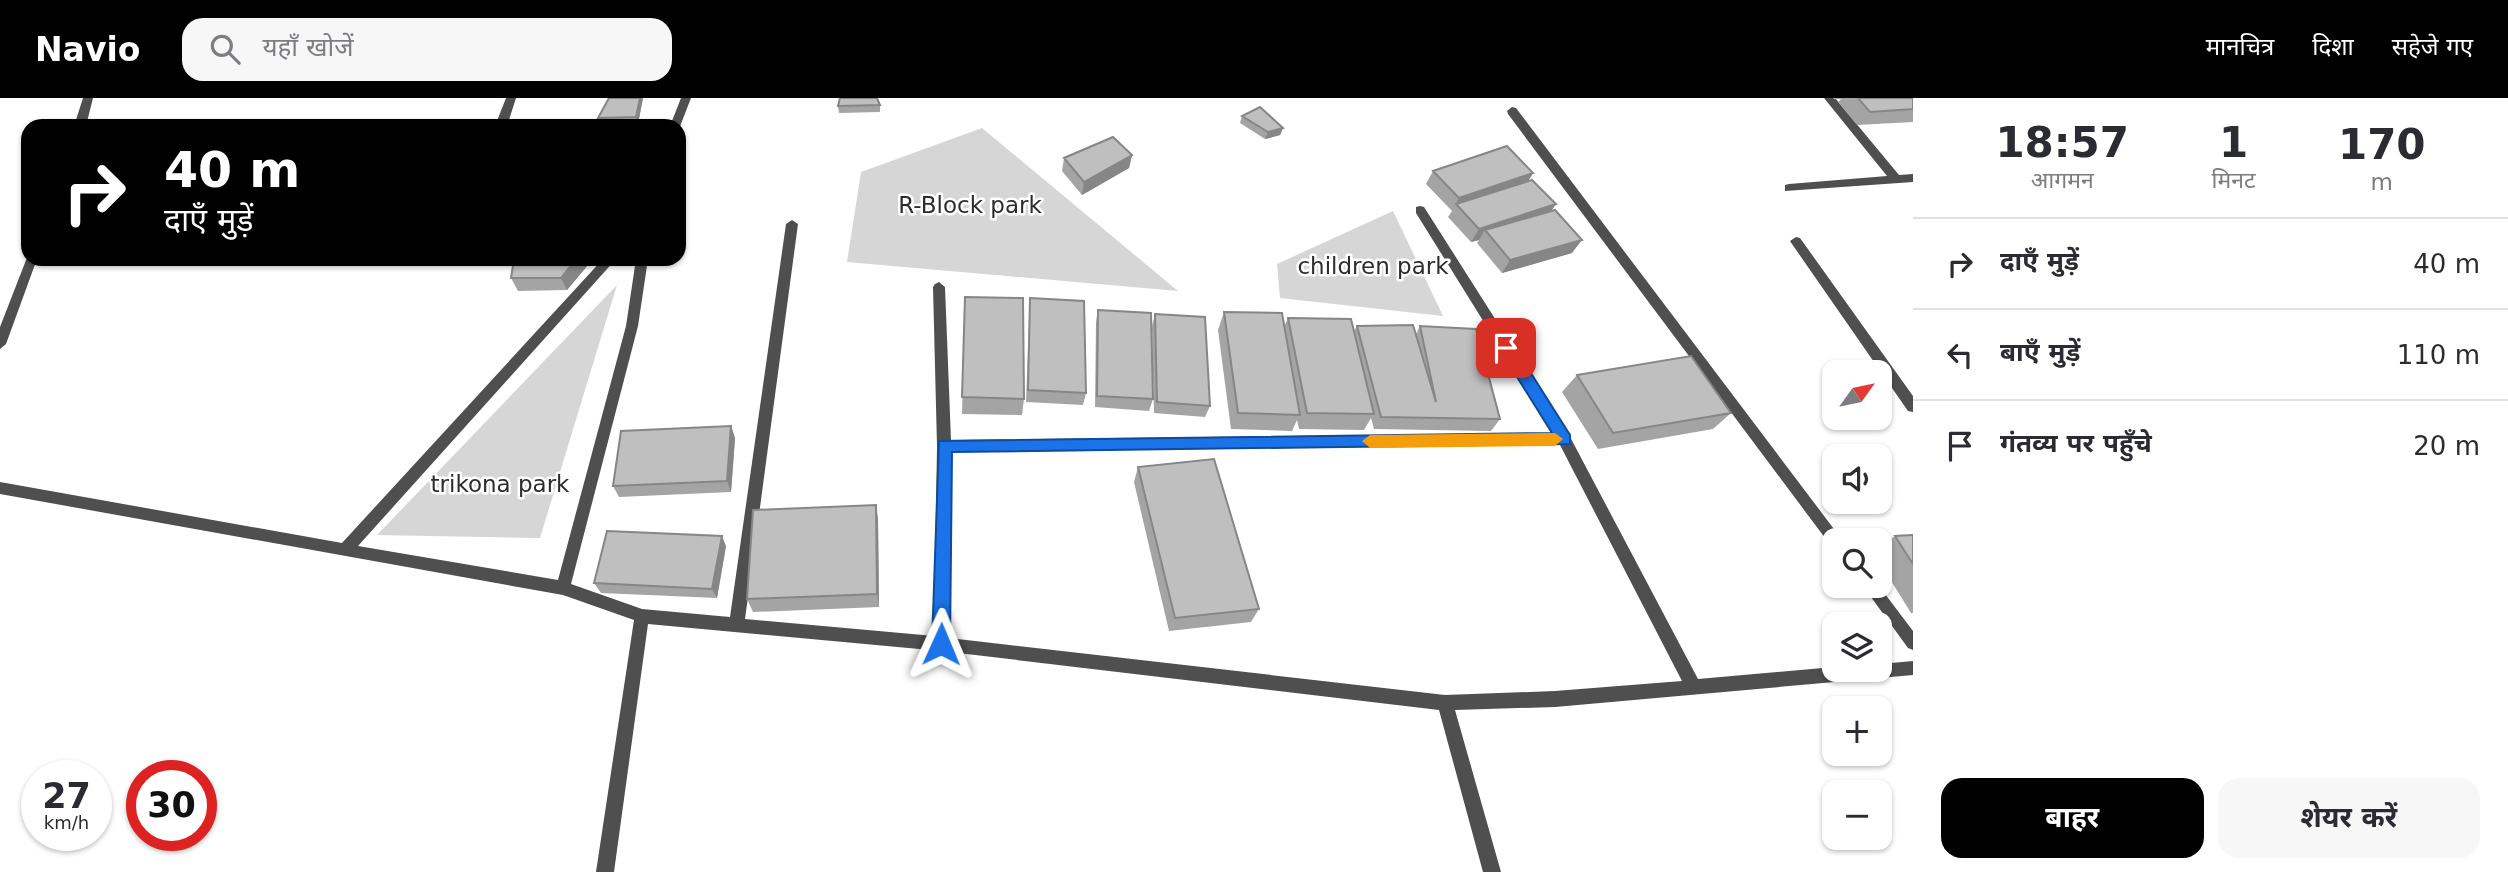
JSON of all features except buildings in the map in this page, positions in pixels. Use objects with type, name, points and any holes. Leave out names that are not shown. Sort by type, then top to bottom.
[{"type":"street","points":[[82,119],[88,98]]},
{"type":"street","points":[[504,119],[511,98]]},
{"type":"street","points":[[678,119],[686,98]]},
{"type":"street","points":[[1829,98],[1896,179]]},
{"type":"street","points":[[1512,111],[1826,528]]},
{"type":"street","points":[[1788,188],[1913,178]]},
{"type":"street","points":[[1420,210],[1564,439],[1693,687]]},
{"type":"street","points":[[737,624],[792,224]]},
{"type":"street","points":[[1796,242],[1913,407]]},
{"type":"street","points":[[0,344],[28,266]]},
{"type":"street","points":[[345,550],[604,266]]},
{"type":"street","points":[[563,588],[632,326],[641,266]]},
{"type":"street","points":[[939,288],[944,446],[941,644]]},
{"type":"street","points":[[944,446],[1564,439]]},
{"type":"street","points":[[0,488],[563,588],[642,616],[941,644],[1445,704],[1555,699],[1913,668]]},
{"type":"street","points":[[1879,598],[1913,643]]},
{"type":"street","points":[[605,872],[642,616]]},
{"type":"street","points":[[1445,704],[1492,872]]},
{"type":"green space","name":"R-Block park","points":[[982,128],[1178,291],[847,262],[861,172]]},
{"type":"green space","name":"children park","points":[[1393,211],[1443,316],[1280,298],[1277,264]]},
{"type":"green space","name":"trikona park","points":[[617,285],[540,538],[377,535]]},
{"type":"slow traffic","points":[[1370,441],[1555,439]]},
{"type":"route","points":[[941,644],[944,446],[1564,439],[1506,348]]}]
